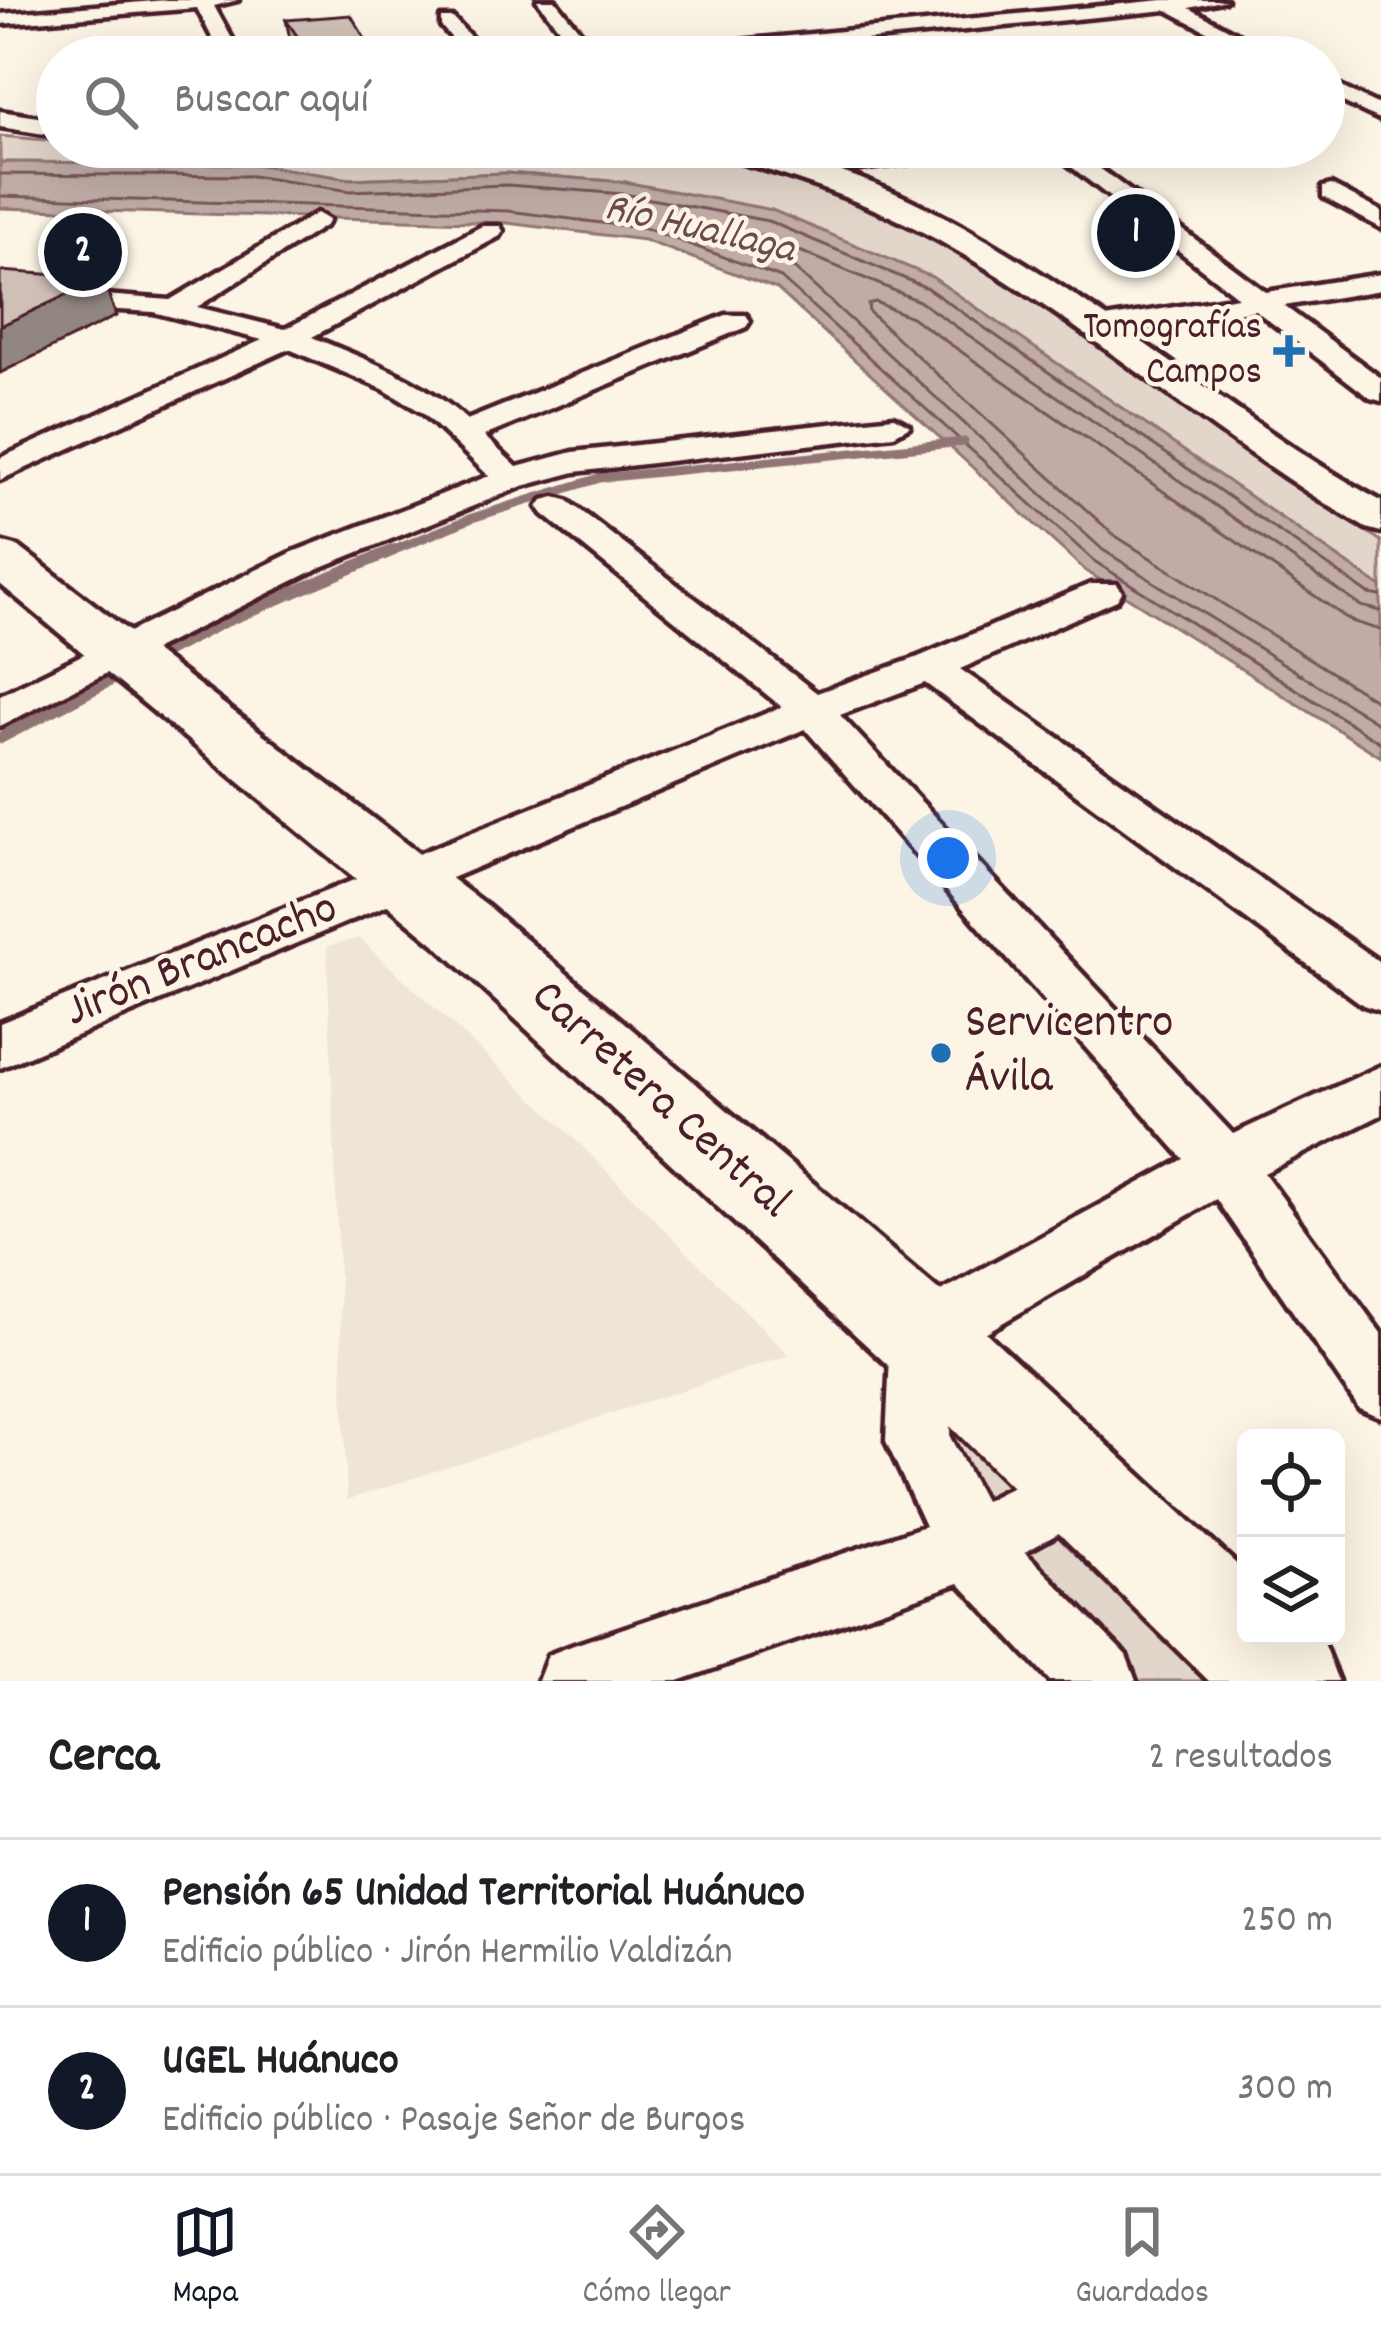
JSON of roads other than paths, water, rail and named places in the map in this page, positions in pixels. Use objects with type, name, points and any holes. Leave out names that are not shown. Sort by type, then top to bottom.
[{"type":"highway","name":"Carretera Central","points":[[0,558],[404,879],[922,1335],[1285,1681]]},
{"type":"main road","points":[[0,119],[36,123]]},
{"type":"main road","points":[[801,168],[960,236],[1099,327],[1287,465],[1381,519]]},
{"type":"street","points":[[0,19],[230,0]]},
{"type":"street","points":[[546,0],[574,36]]},
{"type":"street","points":[[847,36],[1217,0]]},
{"type":"street","points":[[203,1],[221,36]]},
{"type":"street","points":[[1165,2],[1231,36]]},
{"type":"street","points":[[868,10],[904,36]]},
{"type":"street","points":[[447,22],[460,36]]},
{"type":"street","points":[[1371,102],[1381,114]]},
{"type":"street","points":[[805,169],[813,168]]},
{"type":"street","points":[[1084,168],[1381,392]]},
{"type":"street","points":[[1331,192],[1381,221]]},
{"type":"street","points":[[176,309],[317,220]]},
{"type":"street","points":[[0,470],[289,338],[491,231]]},
{"type":"street","points":[[1099,327],[1381,282]]},
{"type":"street","points":[[0,295],[176,309],[289,338],[394,383],[434,406],[512,479]]},
{"type":"street","points":[[464,433],[736,321]]},
{"type":"street","points":[[0,712],[135,666],[306,560],[512,479],[573,462],[894,426]]},
{"type":"street","points":[[555,507],[812,710],[1225,1165],[1381,1386]]},
{"type":"street","name":"Jirón Brancacho","points":[[0,1046],[1104,592]]},
{"type":"street","points":[[930,667],[1381,990]]},
{"type":"street","points":[[1100,1681],[970,1545],[918,1441],[922,1335],[1225,1165],[1381,1089]]},
{"type":"street","points":[[574,1681],[672,1664],[970,1545],[1081,1485]]},
{"type":"water","name":"Río Huallaga","points":[[0,162],[36,162],[36,168],[279,168],[350,179],[506,173],[625,182],[772,210],[932,277],[1381,587],[1381,757],[1086,571],[777,289],[644,240],[507,223],[0,208]]},
{"type":"waterway","points":[[387,553],[472,518],[600,478],[964,442]]},
{"type":"waterway","points":[[148,661],[221,623],[394,550]]},
{"type":"waterway","points":[[0,738],[128,671]]},
{"type":"place","name":"Pensión 65 Unidad Territorial Huánuco","points":[[1136,233]]},
{"type":"place","name":"UGEL Huánuco","points":[[83,252]]},
{"type":"place","name":"Tomografías Campos","points":[[1289,351]]},
{"type":"place","name":"Servicentro Ávila","points":[[941,1053]]}]
